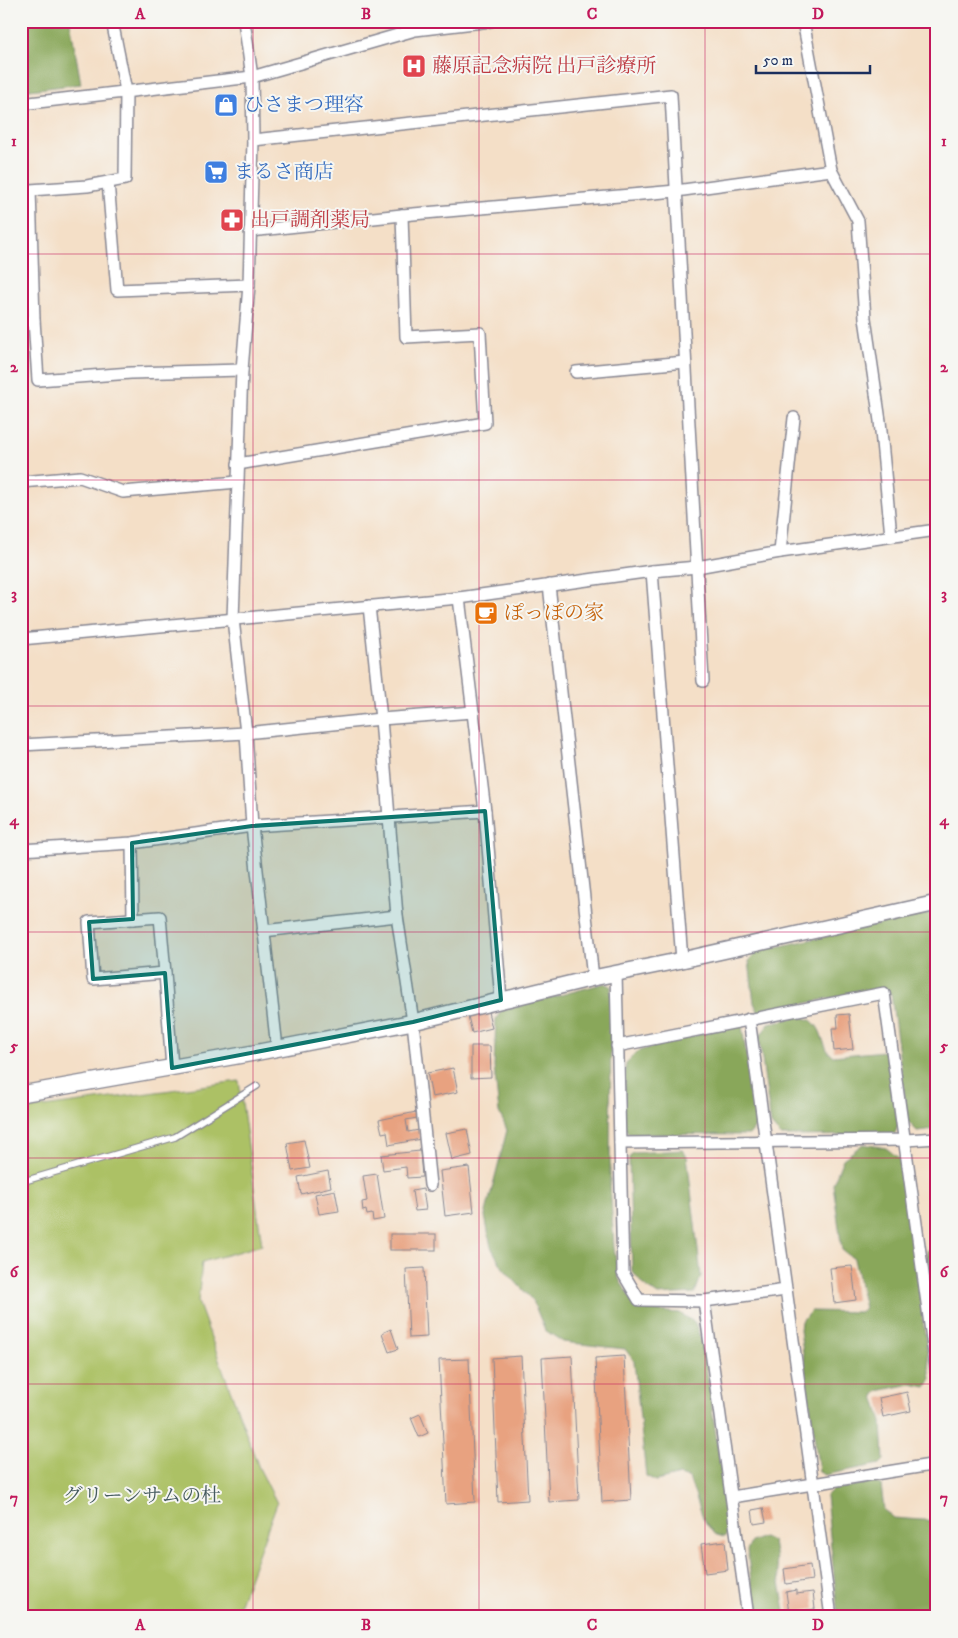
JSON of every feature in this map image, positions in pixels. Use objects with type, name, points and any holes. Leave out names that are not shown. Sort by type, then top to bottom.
[{"type":"street","points":[[112,21],[126,91],[125,180],[87,186],[30,190],[38,380],[131,372],[242,370]]},
{"type":"street","points":[[244,21],[252,77],[253,140],[249,285],[242,370],[233,619],[246,733],[252,826],[277,1048]]},
{"type":"street","points":[[21,104],[252,77],[415,26],[491,21]]},
{"type":"street","points":[[803,21],[831,170],[858,221],[865,318],[880,422],[891,536]]},
{"type":"street","points":[[253,140],[671,95],[703,681]]},
{"type":"street","points":[[250,231],[402,215],[676,191],[831,170]]},
{"type":"street","points":[[108,182],[116,290],[249,285]]},
{"type":"street","points":[[238,464],[485,423],[480,334],[406,337],[402,215]]},
{"type":"street","points":[[21,323],[34,320]]},
{"type":"street","points":[[576,372],[686,362]]},
{"type":"street","points":[[780,552],[794,418]]},
{"type":"street","points":[[21,482],[80,477],[123,492],[238,482]]},
{"type":"street","points":[[21,639],[459,598],[652,570],[697,567],[780,552],[937,530]]},
{"type":"street","points":[[652,570],[682,960]]},
{"type":"street","points":[[549,585],[593,978]]},
{"type":"street","points":[[459,598],[485,811],[501,1000]]},
{"type":"street","points":[[369,606],[398,916],[413,1022],[430,1185]]},
{"type":"street","points":[[21,745],[246,733],[381,719],[473,712]]},
{"type":"street","points":[[21,850],[132,843],[252,826],[485,811]]},
{"type":"street","points":[[132,843],[133,919]]},
{"type":"street","points":[[21,1094],[172,1068],[413,1022],[593,978],[937,903]]},
{"type":"street","points":[[263,931],[398,916]]},
{"type":"street","points":[[164,973],[93,979],[89,922],[160,917],[172,1068]]},
{"type":"street","points":[[616,973],[622,1273],[639,1300],[704,1301],[786,1290]]},
{"type":"street","points":[[617,1046],[884,993],[934,1336],[937,1375]]},
{"type":"street","points":[[749,1019],[831,1617]]},
{"type":"street","points":[[620,1143],[906,1140],[937,1138]]},
{"type":"street","points":[[704,1301],[748,1617]]},
{"type":"street","points":[[732,1497],[937,1464]]},
{"type":"lane","points":[[21,1182],[175,1137],[257,1086]]},
{"type":"highlighted area","points":[[485,811],[501,1000],[413,1022],[172,1068],[165,973],[93,979],[89,922],[133,919],[132,843],[252,826]]},
{"type":"green space","points":[[21,21],[70,21],[81,84],[21,91]]},
{"type":"green space","points":[[937,912],[937,1129],[917,1131],[908,1122],[891,994],[879,988],[759,1013],[754,1003],[749,961],[758,951]]},
{"type":"green space","points":[[605,983],[611,986],[610,1184],[614,1248],[619,1279],[632,1301],[645,1310],[680,1313],[695,1323],[703,1346],[730,1532],[724,1537],[714,1534],[704,1520],[689,1478],[680,1475],[656,1481],[646,1476],[634,1361],[625,1349],[563,1342],[545,1330],[533,1301],[503,1268],[491,1247],[485,1216],[507,1130],[499,1112],[494,1067],[496,1019],[501,1011]]},
{"type":"green space","points":[[799,1016],[811,1021],[817,1027],[829,1053],[833,1056],[884,1051],[887,1055],[898,1126],[894,1135],[781,1136],[771,1125],[759,1037],[769,1024]]},
{"type":"green space","points":[[737,1024],[742,1026],[757,1125],[749,1135],[629,1134],[623,1125],[626,1063],[638,1051]]},
{"type":"green space","name":"グリーンサムの杜","points":[[239,1081],[262,1245],[202,1262],[198,1302],[259,1468],[277,1503],[235,1617],[21,1617],[21,1110]]},
{"type":"green space","points":[[863,1144],[886,1148],[901,1160],[931,1379],[926,1387],[911,1384],[878,1391],[874,1396],[882,1422],[884,1460],[880,1464],[825,1475],[819,1472],[800,1330],[801,1321],[811,1311],[860,1312],[865,1308],[854,1259],[842,1250],[833,1184],[843,1159]]},
{"type":"green space","points":[[682,1150],[687,1156],[701,1276],[695,1293],[658,1295],[643,1285],[632,1271],[629,1158],[633,1153]]},
{"type":"green space","points":[[937,1239],[937,1323],[927,1251]]},
{"type":"green space","points":[[873,1482],[881,1485],[884,1510],[893,1518],[937,1521],[937,1615],[935,1617],[838,1617],[826,1496],[832,1490]]},
{"type":"green space","points":[[763,1537],[773,1542],[786,1617],[756,1617],[747,1550],[751,1542]]},
{"type":"building","points":[[488,1012],[492,1028],[472,1033],[468,1016]]},
{"type":"building","points":[[849,1014],[853,1049],[834,1051],[832,1028],[838,1028],[837,1015]]},
{"type":"building","points":[[471,1046],[490,1046],[491,1077],[471,1078]]},
{"type":"building","points":[[453,1068],[458,1092],[432,1097],[427,1073]]},
{"type":"building","points":[[416,1112],[417,1118],[406,1120],[408,1132],[419,1130],[421,1139],[389,1145],[387,1132],[382,1133],[379,1120]]},
{"type":"building","points":[[467,1129],[472,1155],[452,1160],[446,1133]]},
{"type":"building","points":[[304,1140],[310,1168],[292,1171],[287,1143]]},
{"type":"building","points":[[420,1151],[422,1177],[407,1178],[406,1167],[383,1170],[381,1155]]},
{"type":"building","points":[[469,1167],[474,1212],[445,1216],[440,1171]]},
{"type":"building","points":[[328,1171],[331,1187],[301,1194],[298,1177]]},
{"type":"building","points":[[377,1174],[384,1219],[373,1221],[372,1214],[367,1215],[366,1210],[363,1211],[362,1202],[367,1201],[363,1176]]},
{"type":"building","points":[[423,1189],[426,1210],[415,1211],[412,1191]]},
{"type":"building","points":[[335,1190],[339,1211],[319,1214],[315,1194]]},
{"type":"building","points":[[390,1234],[436,1234],[436,1250],[390,1250]]},
{"type":"building","points":[[852,1266],[856,1300],[834,1303],[830,1268]]},
{"type":"building","points":[[424,1268],[427,1337],[409,1338],[406,1269]]},
{"type":"building","points":[[391,1329],[398,1349],[389,1352],[382,1333]]},
{"type":"building","points":[[521,1356],[528,1500],[498,1502],[492,1358]]},
{"type":"building","points":[[572,1356],[579,1500],[549,1502],[542,1358]]},
{"type":"building","points":[[624,1356],[631,1500],[602,1502],[595,1358]]},
{"type":"building","points":[[469,1359],[475,1502],[446,1504],[439,1360]]},
{"type":"building","points":[[907,1392],[911,1411],[883,1417],[879,1398]]},
{"type":"building","points":[[420,1414],[428,1433],[419,1437],[411,1418]]},
{"type":"building","points":[[763,1508],[766,1522],[754,1524],[752,1510]]},
{"type":"building","points":[[725,1541],[728,1570],[705,1573],[701,1544]]},
{"type":"building","points":[[810,1565],[812,1580],[786,1584],[784,1569]]},
{"type":"building","points":[[796,1590],[796,1594],[813,1592],[815,1609],[789,1613],[786,1592]]},
{"type":"building","points":[[814,1612],[815,1617],[795,1617],[795,1616]]},
{"type":"place","name":"藤原記念病院 出戸診療所","points":[[414,66]]},
{"type":"place","name":"ひさまつ理容","points":[[226,105]]},
{"type":"place","name":"まるさ商店","points":[[216,172]]},
{"type":"place","name":"出戸調剤薬局","points":[[232,220]]},
{"type":"place","name":"ぽっぽの家","points":[[486,613]]}]
